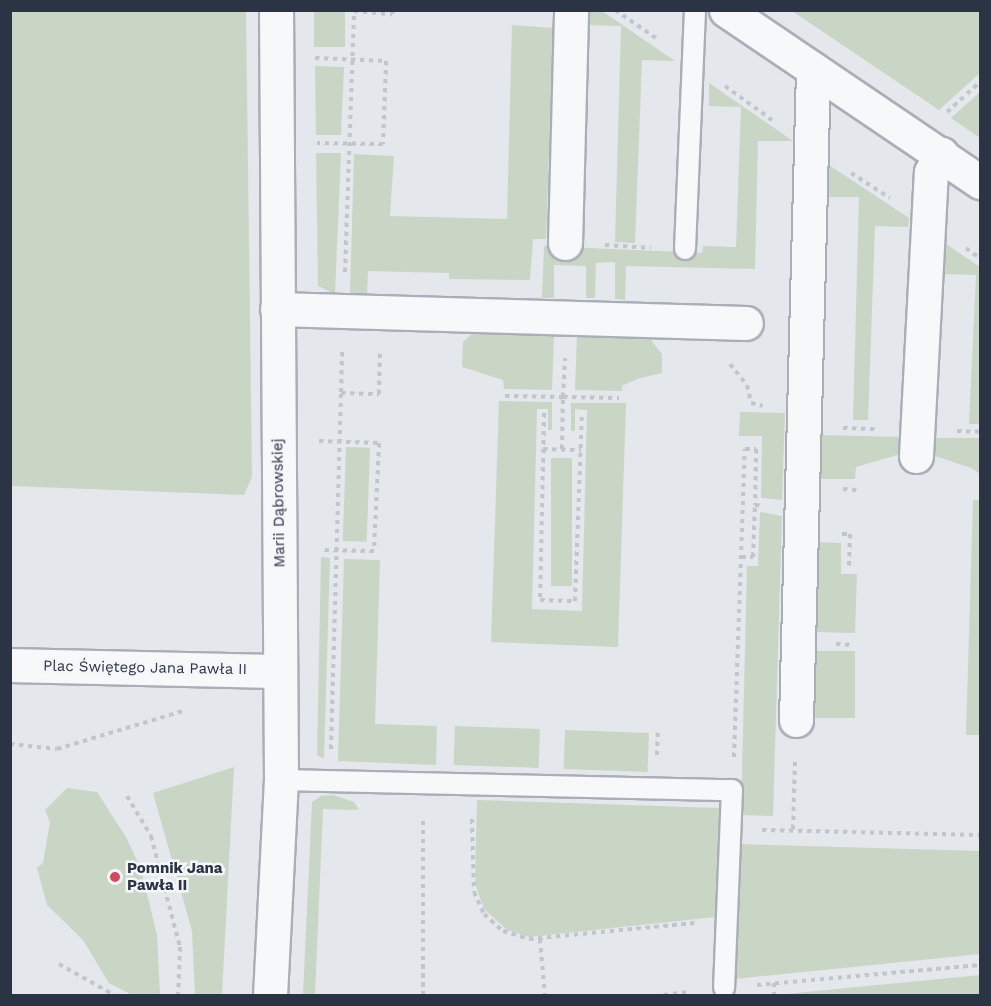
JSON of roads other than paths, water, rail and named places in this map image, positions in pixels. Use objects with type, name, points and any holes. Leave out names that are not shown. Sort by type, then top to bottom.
[{"type":"street","name":"Marii Dąbrowskiej","points":[[270,996],[281,780],[276,10]]},
{"type":"street","points":[[565,243],[571,10]]},
{"type":"street","points":[[726,10],[981,182]]},
{"type":"street","points":[[796,720],[813,69]]},
{"type":"street","points":[[916,456],[931,172],[941,154]]},
{"type":"street","points":[[277,309],[746,323]]},
{"type":"street","name":"Plac Świętego Jana Pawła II","points":[[10,665],[280,671]]},
{"type":"lane","points":[[685,249],[695,10]]},
{"type":"lane","points":[[281,780],[732,790],[724,988]]},
{"type":"place","name":"Pomnik Jana Pawła II","points":[[115,877]]}]
